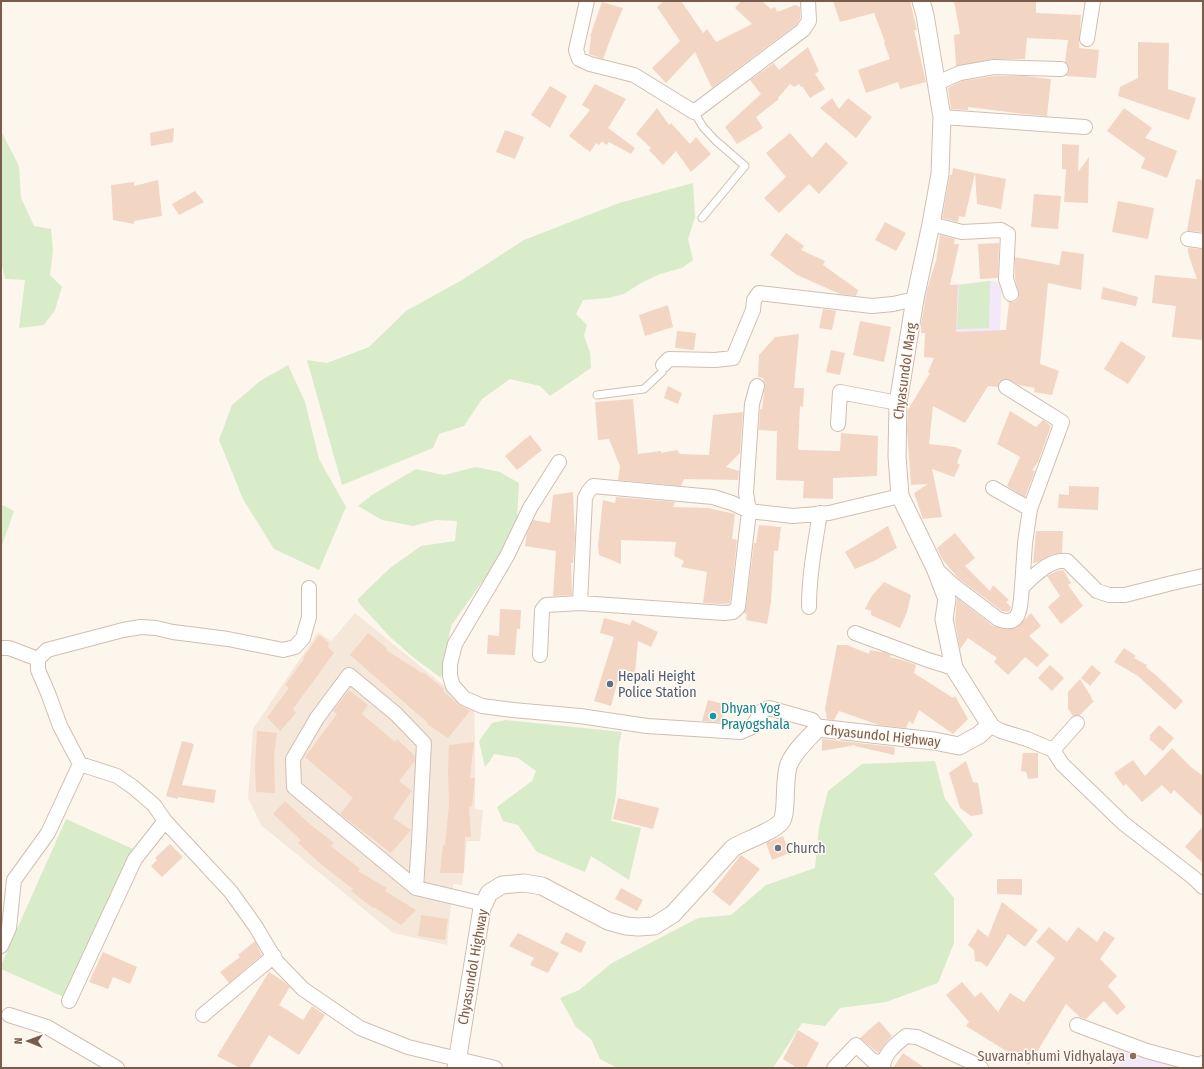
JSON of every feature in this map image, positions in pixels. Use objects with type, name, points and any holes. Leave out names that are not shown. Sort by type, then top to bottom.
[{"type":"street","points":[[587,1],[576,50],[580,59],[590,64],[634,75],[694,112],[803,30],[809,21],[808,1]]},
{"type":"street","name":"Chyasundol Marg","points":[[921,1],[925,15],[942,117],[940,174],[915,299],[898,403],[896,456],[900,496],[935,568],[947,599],[944,619],[954,668],[990,724]]},
{"type":"street","points":[[1087,39],[1093,1]]},
{"type":"street","points":[[937,83],[960,73],[994,67],[1061,70]]},
{"type":"street","points":[[942,117],[1085,128]]},
{"type":"street","points":[[931,224],[962,232],[1001,230],[1008,234],[1006,279],[1011,294]]},
{"type":"street","points":[[1188,239],[1203,241]]},
{"type":"street","points":[[663,365],[669,359],[715,360],[733,358],[753,310],[754,300],[759,293],[872,306],[893,304],[915,299]]},
{"type":"street","points":[[540,655],[542,610],[546,605],[580,603],[724,613],[734,612],[738,607],[749,511],[746,493],[752,404],[757,386]]},
{"type":"street","points":[[935,568],[952,584],[998,619],[1002,621],[1012,621],[1016,619],[1018,615],[1022,587],[1025,543],[1030,508],[1062,422],[1006,387]]},
{"type":"street","points":[[838,424],[840,392],[898,403]]},
{"type":"street","points":[[559,462],[530,508],[507,556],[455,644],[450,664],[450,676],[453,686],[464,698],[482,706],[513,710],[580,716],[647,726],[741,732],[752,727],[763,710],[769,708],[812,720],[818,728]]},
{"type":"street","points":[[580,603],[585,498],[593,486],[712,497],[732,503],[749,511],[793,516],[830,513],[900,496]]},
{"type":"street","points":[[993,488],[1030,508]]},
{"type":"street","points":[[808,607],[808,590],[820,514]]},
{"type":"street","points":[[1022,587],[1042,569],[1062,561],[1067,561],[1097,591],[1109,595],[1125,595],[1172,582],[1203,576]]},
{"type":"street","points":[[309,588],[309,617],[303,638],[295,647],[283,650],[228,639],[141,627],[123,630],[47,650],[38,659],[38,670],[60,726],[80,764],[117,776],[133,787],[154,805],[166,821],[230,892],[256,926],[276,960],[303,989],[360,1028],[456,1064],[495,1068]]},
{"type":"street","points":[[855,632],[928,660],[954,668]]},
{"type":"street","points":[[1,648],[9,648],[38,659]]},
{"type":"street","points":[[416,888],[424,743],[396,714],[349,675],[317,718],[293,760],[294,787],[416,888],[484,904]]},
{"type":"street","points":[[1053,750],[1077,723]]},
{"type":"street","points":[[990,724],[1001,730],[1053,750],[1062,764],[1123,823],[1200,878]]},
{"type":"street","name":"Chyasundol Highway","points":[[456,1064],[482,908],[489,893],[502,885],[524,883],[542,886],[608,921],[626,926],[654,926],[673,914],[733,848],[773,828],[782,821],[786,778],[789,765],[803,744],[818,728],[934,741],[959,746],[979,735],[990,724]]},
{"type":"street","points":[[1,946],[9,928],[14,880],[48,833],[80,764]]},
{"type":"street","points":[[69,1001],[134,859],[166,821]]},
{"type":"street","points":[[203,1015],[274,956]]},
{"type":"street","points":[[9,1015],[47,1027],[117,1068]]},
{"type":"street","points":[[1077,1025],[1147,1051],[1199,1065],[1203,1063]]},
{"type":"street","points":[[834,1068],[856,1044],[873,1061],[883,1065],[889,1053],[906,1036],[917,1037],[973,1063],[980,1068]]},
{"type":"lane","points":[[694,112],[703,127],[715,140],[745,166],[702,218]]},
{"type":"lane","points":[[597,395],[644,389],[662,372],[663,365]]},
{"type":"shaded area","points":[[990,281],[1002,283],[999,348],[955,356],[942,305],[923,304],[925,287]]},
{"type":"shaded area","points":[[355,613],[474,710],[475,809],[483,810],[480,841],[467,841],[462,885],[453,884],[447,945],[393,933],[261,825],[248,798],[253,729],[318,632],[331,641]]},
{"type":"shaded area","name":"Suvarnabhumi Vidhyalaya","points":[[1118,1046],[1185,1068],[1109,1068]]},
{"type":"green space","points":[[1,131],[19,166],[21,198],[34,226],[51,229],[53,250],[50,275],[62,287],[55,310],[44,325],[19,328],[25,280],[5,279],[1,261]]},
{"type":"green space","points":[[693,183],[695,217],[688,239],[693,260],[682,268],[660,274],[641,283],[624,294],[608,298],[583,300],[576,314],[587,325],[584,336],[590,352],[591,368],[550,396],[540,386],[510,379],[482,399],[464,426],[439,434],[433,448],[342,485],[307,360],[327,363],[369,347],[406,311],[462,280],[524,240],[619,203]]},
{"type":"green space","points":[[990,281],[989,328],[957,329],[959,285]]},
{"type":"green space","points":[[288,365],[305,402],[319,459],[346,507],[319,570],[274,549],[243,499],[219,440],[232,405],[260,381]]},
{"type":"green space","points":[[476,467],[500,472],[519,483],[517,517],[504,555],[484,579],[451,626],[441,678],[414,658],[390,637],[358,602],[358,599],[390,568],[421,546],[455,541],[457,521],[436,520],[413,526],[382,520],[358,506],[372,495],[416,469],[444,475]]},
{"type":"green space","points":[[1,504],[14,511],[1,548]]},
{"type":"green space","points":[[506,720],[622,732],[619,744],[616,795],[611,821],[641,828],[629,880],[591,856],[585,872],[537,852],[518,825],[503,821],[497,807],[532,781],[536,771],[518,758],[494,754],[485,767],[479,741],[492,723]]},
{"type":"green space","points":[[935,761],[945,799],[973,835],[934,874],[954,898],[954,943],[938,983],[886,1002],[840,1008],[825,1026],[802,1023],[773,1068],[617,1068],[600,1059],[591,1039],[576,1027],[560,998],[579,990],[612,963],[698,918],[731,915],[766,885],[815,868],[819,827],[828,791],[862,764]]},
{"type":"green space","points":[[66,819],[133,849],[64,997],[1,969],[1,965]]},
{"type":"building","points":[[664,1],[681,1],[703,33],[707,29],[716,42],[752,24],[735,8],[741,1],[762,1],[771,9],[775,7],[777,12],[795,5],[800,7],[800,19],[797,24],[712,88],[695,52],[666,83],[652,68],[680,41],[657,7]]},
{"type":"building","points":[[833,1],[910,1],[917,30],[914,30],[926,82],[900,89],[898,82],[866,93],[858,70],[890,59],[884,43],[885,42],[874,13],[840,22]]},
{"type":"building","points":[[954,1],[1036,1],[1036,13],[1081,15],[1079,48],[1099,50],[1096,78],[1066,76],[1069,70],[1068,65],[1065,62],[1068,40],[1027,38],[1025,59],[993,59],[956,66],[954,35],[960,34]]},
{"type":"building","points":[[602,2],[623,8],[603,59],[589,54],[590,36]]},
{"type":"building","points":[[1138,42],[1169,43],[1168,89],[1196,98],[1189,120],[1118,96],[1120,87],[1138,78]]},
{"type":"building","points":[[808,47],[819,71],[815,74],[825,89],[810,98],[802,86],[801,87],[799,84],[794,87],[790,84],[778,98],[779,99],[756,117],[763,128],[737,144],[725,127],[761,94],[750,80],[774,63],[779,70]]},
{"type":"building","points":[[995,76],[1024,76],[1051,79],[1047,116],[968,107],[968,110],[951,109],[948,88],[962,81]]},
{"type":"building","points":[[595,84],[626,99],[608,128],[635,148],[631,154],[609,142],[606,145],[602,141],[599,145],[596,143],[590,152],[569,136],[590,110],[582,105]]},
{"type":"building","points":[[550,86],[567,96],[550,128],[531,115]]},
{"type":"building","points":[[832,98],[839,109],[848,98],[872,117],[856,138],[820,108]]},
{"type":"building","points":[[657,108],[669,125],[671,123],[690,144],[696,137],[711,154],[691,172],[676,151],[663,165],[649,150],[651,148],[636,134]]},
{"type":"building","points":[[1124,108],[1152,128],[1145,138],[1177,151],[1167,178],[1141,168],[1145,158],[1107,131]]},
{"type":"building","points":[[174,128],[173,142],[151,146],[150,133]]},
{"type":"building","points":[[505,130],[524,137],[515,159],[496,152]]},
{"type":"building","points":[[790,133],[812,158],[826,142],[848,163],[819,194],[809,184],[779,213],[764,198],[786,177],[766,153]]},
{"type":"building","points":[[1062,144],[1079,145],[1078,172],[1089,157],[1088,203],[1064,202],[1066,169],[1062,169]]},
{"type":"building","points":[[953,168],[975,173],[965,217],[959,216],[958,222],[942,218],[950,175],[952,175]]},
{"type":"building","points":[[975,173],[1006,179],[1001,209],[977,204]]},
{"type":"building","points":[[1196,179],[1203,180],[1203,232],[1187,231]]},
{"type":"building","points":[[158,180],[162,216],[134,221],[134,224],[113,220],[111,185],[134,182],[134,186]]},
{"type":"building","points":[[195,191],[204,202],[179,215],[172,204]]},
{"type":"building","points":[[1034,194],[1061,196],[1058,229],[1031,227]]},
{"type":"building","points":[[1118,201],[1154,208],[1148,239],[1112,232]]},
{"type":"building","points":[[885,222],[906,233],[896,251],[875,240]]},
{"type":"building","points":[[786,233],[804,246],[801,250],[825,261],[823,265],[858,290],[856,296],[840,294],[797,275],[770,255]]},
{"type":"building","points":[[940,235],[955,239],[954,244],[959,244],[950,285],[958,285],[956,332],[1006,330],[1009,302],[1014,302],[1018,299],[1019,295],[1015,278],[1015,257],[1059,265],[1062,251],[1084,254],[1081,290],[1048,283],[1040,364],[1059,371],[1052,395],[1034,392],[1035,388],[1019,385],[1006,379],[999,382],[998,387],[988,386],[965,423],[933,406],[929,444],[955,447],[962,450],[957,463],[960,465],[954,477],[932,469],[942,517],[923,519],[914,493],[928,484],[911,485],[907,430],[908,410],[930,373],[928,372],[934,358],[924,357],[925,333],[921,333],[921,324],[928,286],[936,261]]},
{"type":"building","points":[[999,243],[998,278],[980,279],[978,244]]},
{"type":"building","points":[[1188,248],[1203,249],[1203,340],[1172,337],[1176,306],[1152,303],[1155,275],[1197,279],[1188,253]]},
{"type":"building","points":[[1103,287],[1138,297],[1136,306],[1101,299]]},
{"type":"building","points":[[668,305],[673,327],[645,336],[639,315]]},
{"type":"building","points":[[823,309],[836,311],[832,330],[819,328]]},
{"type":"building","points":[[860,321],[891,327],[884,362],[853,355]]},
{"type":"building","points":[[677,331],[696,333],[694,350],[675,348]]},
{"type":"building","points":[[799,334],[794,388],[804,388],[803,407],[800,406],[798,450],[840,451],[841,433],[878,436],[877,476],[833,478],[833,499],[803,498],[804,481],[776,480],[777,431],[759,430],[760,409],[762,409],[765,384],[763,378],[758,377],[759,355],[775,337]]},
{"type":"building","points":[[1121,341],[1146,357],[1128,384],[1104,369]]},
{"type":"building","points":[[831,350],[845,353],[840,375],[826,372]]},
{"type":"building","points":[[668,386],[682,393],[678,404],[664,398]]},
{"type":"building","points":[[633,399],[638,454],[661,451],[661,453],[677,450],[680,454],[709,455],[713,415],[743,412],[740,453],[726,467],[739,471],[738,480],[684,479],[681,486],[618,480],[620,466],[609,439],[598,440],[595,402]]},
{"type":"building","points":[[1010,411],[1036,427],[1043,420],[1051,426],[1038,462],[1032,470],[1035,471],[1025,497],[1007,486],[1020,457],[997,444]]},
{"type":"building","points":[[530,435],[542,450],[517,470],[505,456]]},
{"type":"building","points":[[1069,486],[1099,487],[1098,510],[1058,508],[1059,494],[1069,495]]},
{"type":"building","points":[[573,492],[575,537],[573,563],[571,563],[572,595],[553,596],[556,551],[525,546],[527,533],[533,520],[550,523],[553,495]]},
{"type":"building","points":[[616,497],[675,502],[673,507],[708,508],[735,514],[732,539],[737,540],[730,603],[703,603],[707,572],[681,567],[684,561],[674,556],[676,542],[621,540],[621,564],[599,555],[598,545],[603,500],[615,503]]},
{"type":"building","points":[[759,525],[781,527],[778,551],[774,551],[771,602],[767,624],[746,620],[747,614],[744,613],[746,608],[754,543],[756,543]]},
{"type":"building","points":[[888,526],[897,548],[874,561],[855,569],[845,552]]},
{"type":"building","points":[[1036,531],[1063,531],[1062,553],[1051,555],[1033,563]]},
{"type":"building","points":[[955,533],[975,558],[965,566],[990,591],[993,585],[1009,600],[1006,602],[1011,607],[1009,612],[1002,611],[958,578],[942,559],[937,548]]},
{"type":"building","points":[[1063,570],[1071,583],[1068,585],[1083,606],[1061,624],[1048,607],[1060,596],[1047,576]]},
{"type":"building","points":[[884,582],[911,595],[907,612],[900,628],[871,615],[871,611],[865,609],[871,597]]},
{"type":"building","points":[[957,598],[993,626],[1004,629],[1017,627],[1031,613],[1041,626],[1029,636],[1049,655],[1037,667],[1025,657],[1008,675],[994,662],[997,658],[968,638],[960,649],[955,621]]},
{"type":"building","points":[[500,609],[521,610],[520,629],[517,629],[515,655],[487,654],[488,635],[499,636]]},
{"type":"building","points":[[604,618],[630,625],[632,620],[658,632],[651,647],[638,641],[635,673],[621,669],[611,706],[594,701],[614,637],[600,633]]},
{"type":"building","points":[[368,633],[387,648],[386,650],[422,673],[423,672],[444,689],[443,691],[458,704],[470,711],[448,738],[427,724],[428,723],[350,655]]},
{"type":"building","points":[[319,635],[329,643],[328,647],[334,653],[293,709],[296,713],[280,731],[267,717],[289,688],[285,685]]},
{"type":"building","points":[[837,645],[847,645],[869,654],[870,650],[886,653],[891,655],[890,657],[916,665],[914,673],[953,698],[955,696],[968,719],[953,734],[919,710],[913,724],[909,721],[906,728],[879,725],[839,711],[834,720],[827,719],[825,709]]},
{"type":"building","points":[[1124,648],[1136,656],[1134,658],[1147,665],[1146,667],[1183,701],[1175,710],[1138,676],[1114,662]]},
{"type":"building","points":[[1050,665],[1064,678],[1052,691],[1038,678]]},
{"type":"building","points":[[1092,665],[1101,673],[1090,686],[1081,678]]},
{"type":"building","points":[[1080,679],[1092,698],[1091,699],[1094,701],[1080,715],[1073,716],[1068,709],[1068,692]]},
{"type":"building","points":[[349,690],[368,705],[362,714],[395,742],[397,739],[415,756],[415,761],[399,781],[412,791],[393,818],[411,830],[391,853],[340,814],[353,798],[305,757],[337,714],[333,711]]},
{"type":"building","name":"Dhyan Yog Prayogshala","points":[[708,700],[724,704],[722,722],[702,721]]},
{"type":"building","points":[[1159,725],[1174,738],[1163,751],[1150,740],[1150,735]]},
{"type":"building","points":[[257,731],[277,733],[274,756],[275,793],[256,792],[255,764]]},
{"type":"building","points":[[822,739],[895,747],[894,755],[855,745],[822,751]]},
{"type":"building","points":[[182,741],[194,744],[182,785],[216,790],[214,803],[178,797],[178,799],[166,796]]},
{"type":"building","points":[[474,742],[470,778],[475,778],[472,807],[469,806],[471,837],[465,837],[464,873],[440,873],[443,845],[445,845],[449,805],[449,745]]},
{"type":"building","points":[[1172,748],[1191,767],[1203,776],[1203,817],[1174,790],[1171,794],[1162,785],[1142,802],[1126,784],[1123,786],[1114,773],[1133,760],[1145,776]]},
{"type":"building","points":[[1023,753],[1038,753],[1038,778],[1028,779],[1026,772],[1021,771]]},
{"type":"building","points":[[966,761],[973,782],[978,783],[983,814],[971,816],[960,808],[949,773]]},
{"type":"building","points":[[618,798],[659,808],[653,829],[613,819]]},
{"type":"building","points":[[285,801],[311,825],[334,843],[331,846],[360,869],[358,871],[387,888],[385,891],[416,910],[401,925],[374,907],[373,908],[351,891],[353,889],[323,866],[298,843],[301,840],[273,814]]},
{"type":"building","points":[[1203,826],[1203,863],[1185,847]]},
{"type":"building","name":"Church","points":[[783,836],[790,853],[772,860],[766,843]]},
{"type":"building","points":[[170,844],[183,857],[162,877],[151,866],[157,860],[155,858]]},
{"type":"building","points":[[741,855],[760,869],[730,906],[712,892]]},
{"type":"building","points":[[997,879],[1022,879],[1022,895],[997,894]]},
{"type":"building","points":[[621,888],[643,900],[637,911],[615,899]]},
{"type":"building","points":[[1002,902],[1038,930],[1025,947],[1008,934],[987,967],[981,962],[975,961],[974,950],[968,945],[978,929],[988,937]]},
{"type":"building","points":[[421,915],[448,919],[445,940],[418,936]]},
{"type":"building","points":[[1049,927],[1067,942],[1078,927],[1097,942],[1104,931],[1115,938],[1100,959],[1117,976],[1108,986],[1126,1007],[1117,1015],[1104,1001],[1086,1019],[1080,1017],[1066,1004],[1029,1065],[966,1026],[969,1022],[946,995],[962,982],[975,997],[981,992],[998,1012],[1010,993],[1024,1002],[1055,958],[1036,942]]},
{"type":"building","points":[[566,932],[586,942],[581,953],[560,943]]},
{"type":"building","points":[[518,933],[559,953],[548,973],[530,965],[534,958],[509,946]]},
{"type":"building","points":[[255,941],[262,955],[229,983],[220,972],[240,957],[238,955]]},
{"type":"building","points":[[103,952],[137,967],[130,984],[113,977],[108,989],[89,982]]},
{"type":"building","points":[[269,972],[290,987],[279,1005],[303,1020],[312,1006],[325,1015],[299,1055],[269,1035],[249,1068],[240,1068],[217,1056]]},
{"type":"building","points":[[879,1021],[892,1036],[878,1053],[860,1038]]},
{"type":"building","points":[[798,1030],[819,1043],[806,1068],[797,1068],[783,1059]]},
{"type":"building","points":[[903,1053],[925,1068],[893,1068]]},
{"type":"place","name":"Hepali Height Police Station","points":[[610,684]]},
{"type":"place","name":"Dhyan Yog Prayogshala","points":[[713,716]]},
{"type":"place","name":"Church","points":[[778,848]]},
{"type":"place","name":"Suvarnabhumi Vidhyalaya","points":[[1133,1056]]}]
